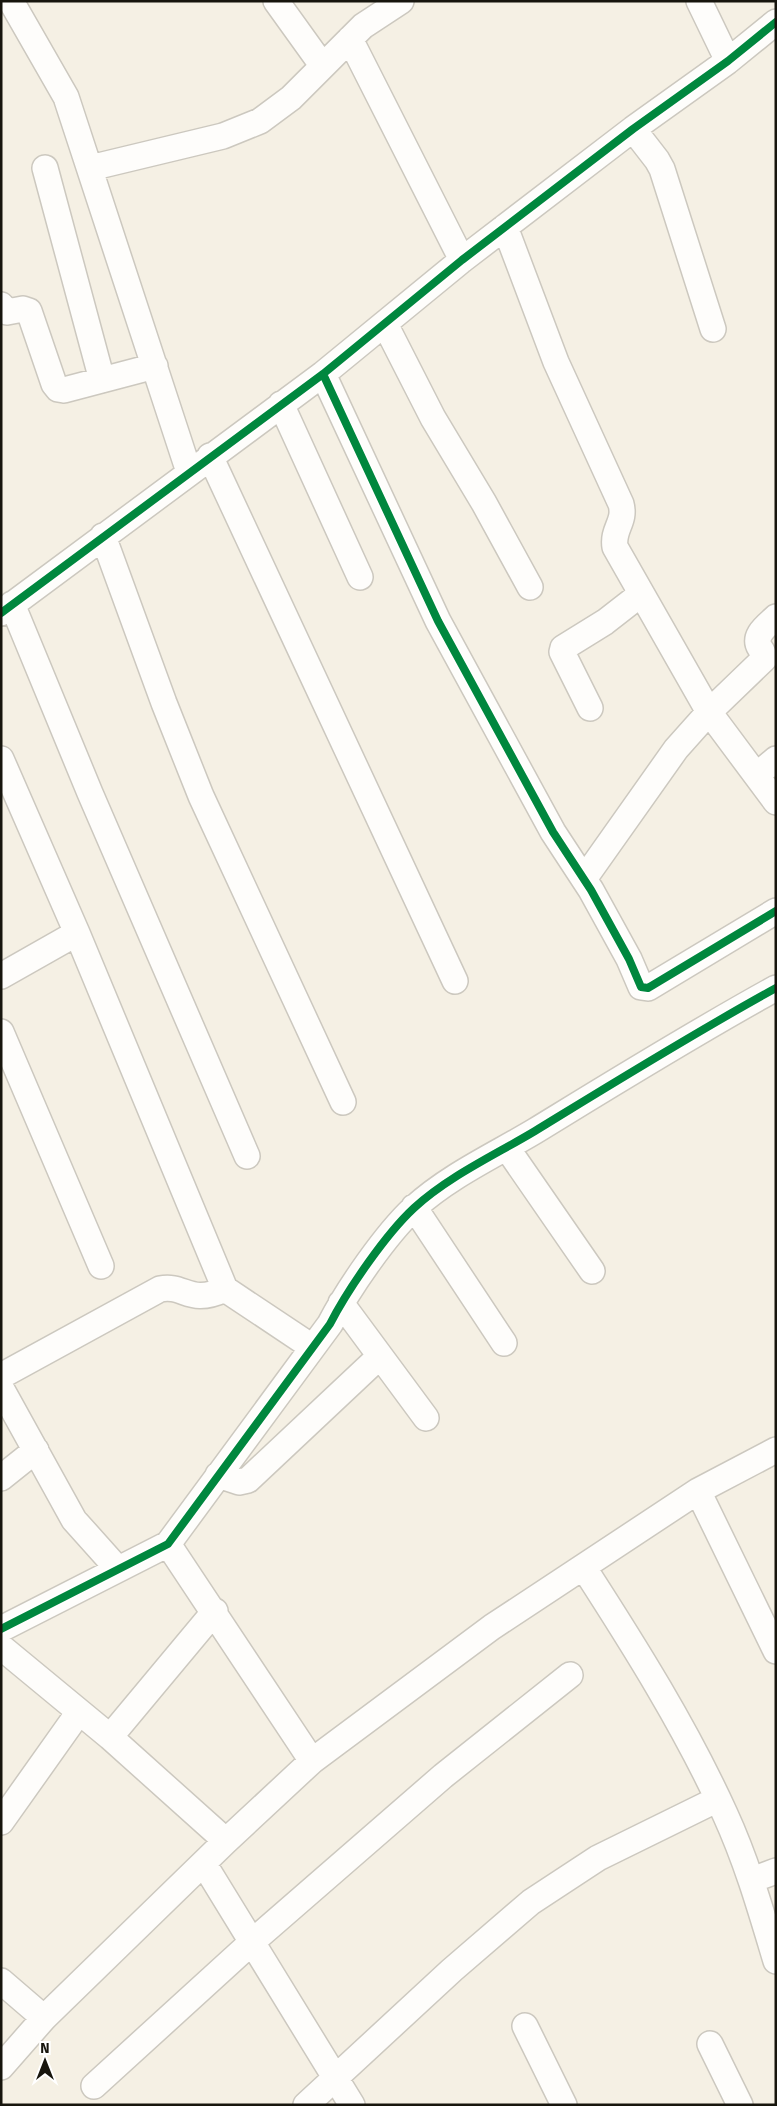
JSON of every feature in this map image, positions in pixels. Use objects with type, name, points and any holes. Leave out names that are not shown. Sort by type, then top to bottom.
[{"type":"street","points":[[11,1],[57,79],[78,131],[189,472]]},
{"type":"street","points":[[276,1],[322,66]]},
{"type":"street","points":[[90,168],[242,130],[275,112],[373,19],[402,1]]},
{"type":"street","points":[[698,1],[728,61]]},
{"type":"street","points":[[248,1156],[90,793],[7,608],[323,374],[462,260],[633,129],[728,61],[776,22]]},
{"type":"street","points":[[350,40],[462,260]]},
{"type":"street","points":[[633,129],[657,160],[662,170],[713,330]]},
{"type":"street","points":[[46,168],[102,380]]},
{"type":"street","points":[[505,227],[556,362],[621,504],[623,517],[615,532],[615,547],[709,712],[776,802]]},
{"type":"street","points":[[1,305],[7,312],[23,309],[29,311],[58,389],[64,390],[155,366]]},
{"type":"street","points":[[386,324],[433,418],[484,502],[530,587]]},
{"type":"street","points":[[323,374],[438,621],[553,832],[584,879],[629,959],[638,983],[645,988],[776,911]]},
{"type":"street","points":[[281,404],[360,577]]},
{"type":"street","points":[[210,456],[455,981]]},
{"type":"street","points":[[103,536],[164,703],[201,796],[343,1102]]},
{"type":"street","points":[[590,708],[562,652],[563,648],[605,622],[641,594]]},
{"type":"street","points":[[584,879],[676,749],[709,712],[764,659],[764,654],[757,640],[762,631],[776,617]]},
{"type":"street","points":[[1,759],[234,1296]]},
{"type":"street","points":[[756,775],[776,759]]},
{"type":"street","points":[[1,976],[77,934]]},
{"type":"street","points":[[1,1629],[117,1568],[168,1544],[330,1324],[340,1303],[392,1233],[414,1208],[471,1168],[703,1028],[776,988]]},
{"type":"street","points":[[1,1032],[102,1266]]},
{"type":"street","points":[[507,1148],[592,1271]]},
{"type":"street","points":[[414,1208],[504,1343]]},
{"type":"street","points":[[1,1376],[160,1289],[171,1288],[199,1297],[212,1295],[234,1296],[312,1347]]},
{"type":"street","points":[[340,1303],[426,1418]]},
{"type":"street","points":[[218,1475],[239,1482],[248,1480],[380,1356]]},
{"type":"street","points":[[1,1388],[66,1507],[90,1539],[117,1568]]},
{"type":"street","points":[[1,1478],[36,1450]]},
{"type":"street","points":[[1,2067],[44,2018],[226,1841],[312,1761],[492,1627],[698,1491],[776,1450]]},
{"type":"street","points":[[698,1491],[776,1651]]},
{"type":"street","points":[[168,1544],[215,1611],[312,1761]]},
{"type":"street","points":[[584,1568],[643,1659],[718,1799],[752,1880],[776,1961]]},
{"type":"street","points":[[110,1737],[215,1611]]},
{"type":"street","points":[[1,1647],[110,1737],[226,1841]]},
{"type":"street","points":[[94,2086],[252,1942],[443,1776],[570,1675]]},
{"type":"street","points":[[1,1822],[79,1712]]},
{"type":"street","points":[[306,2105],[452,1970],[531,1902],[598,1858],[718,1799]]},
{"type":"street","points":[[204,1864],[336,2076],[352,2105]]},
{"type":"street","points":[[752,1880],[776,1871]]},
{"type":"street","points":[[1,1981],[44,2018]]},
{"type":"street","points":[[525,2026],[564,2105]]},
{"type":"street","points":[[710,2044],[740,2105]]},
{"type":"cycle path","points":[[1,613],[323,374],[462,260],[633,129],[728,61],[776,22]]},
{"type":"cycle path","points":[[323,374],[438,621],[553,832],[591,890],[629,959],[641,987],[648,988],[776,911]]},
{"type":"cycle path","points":[[1,1629],[168,1544],[330,1324],[357,1279],[380,1247],[403,1219],[428,1196],[473,1166],[776,988]]}]
